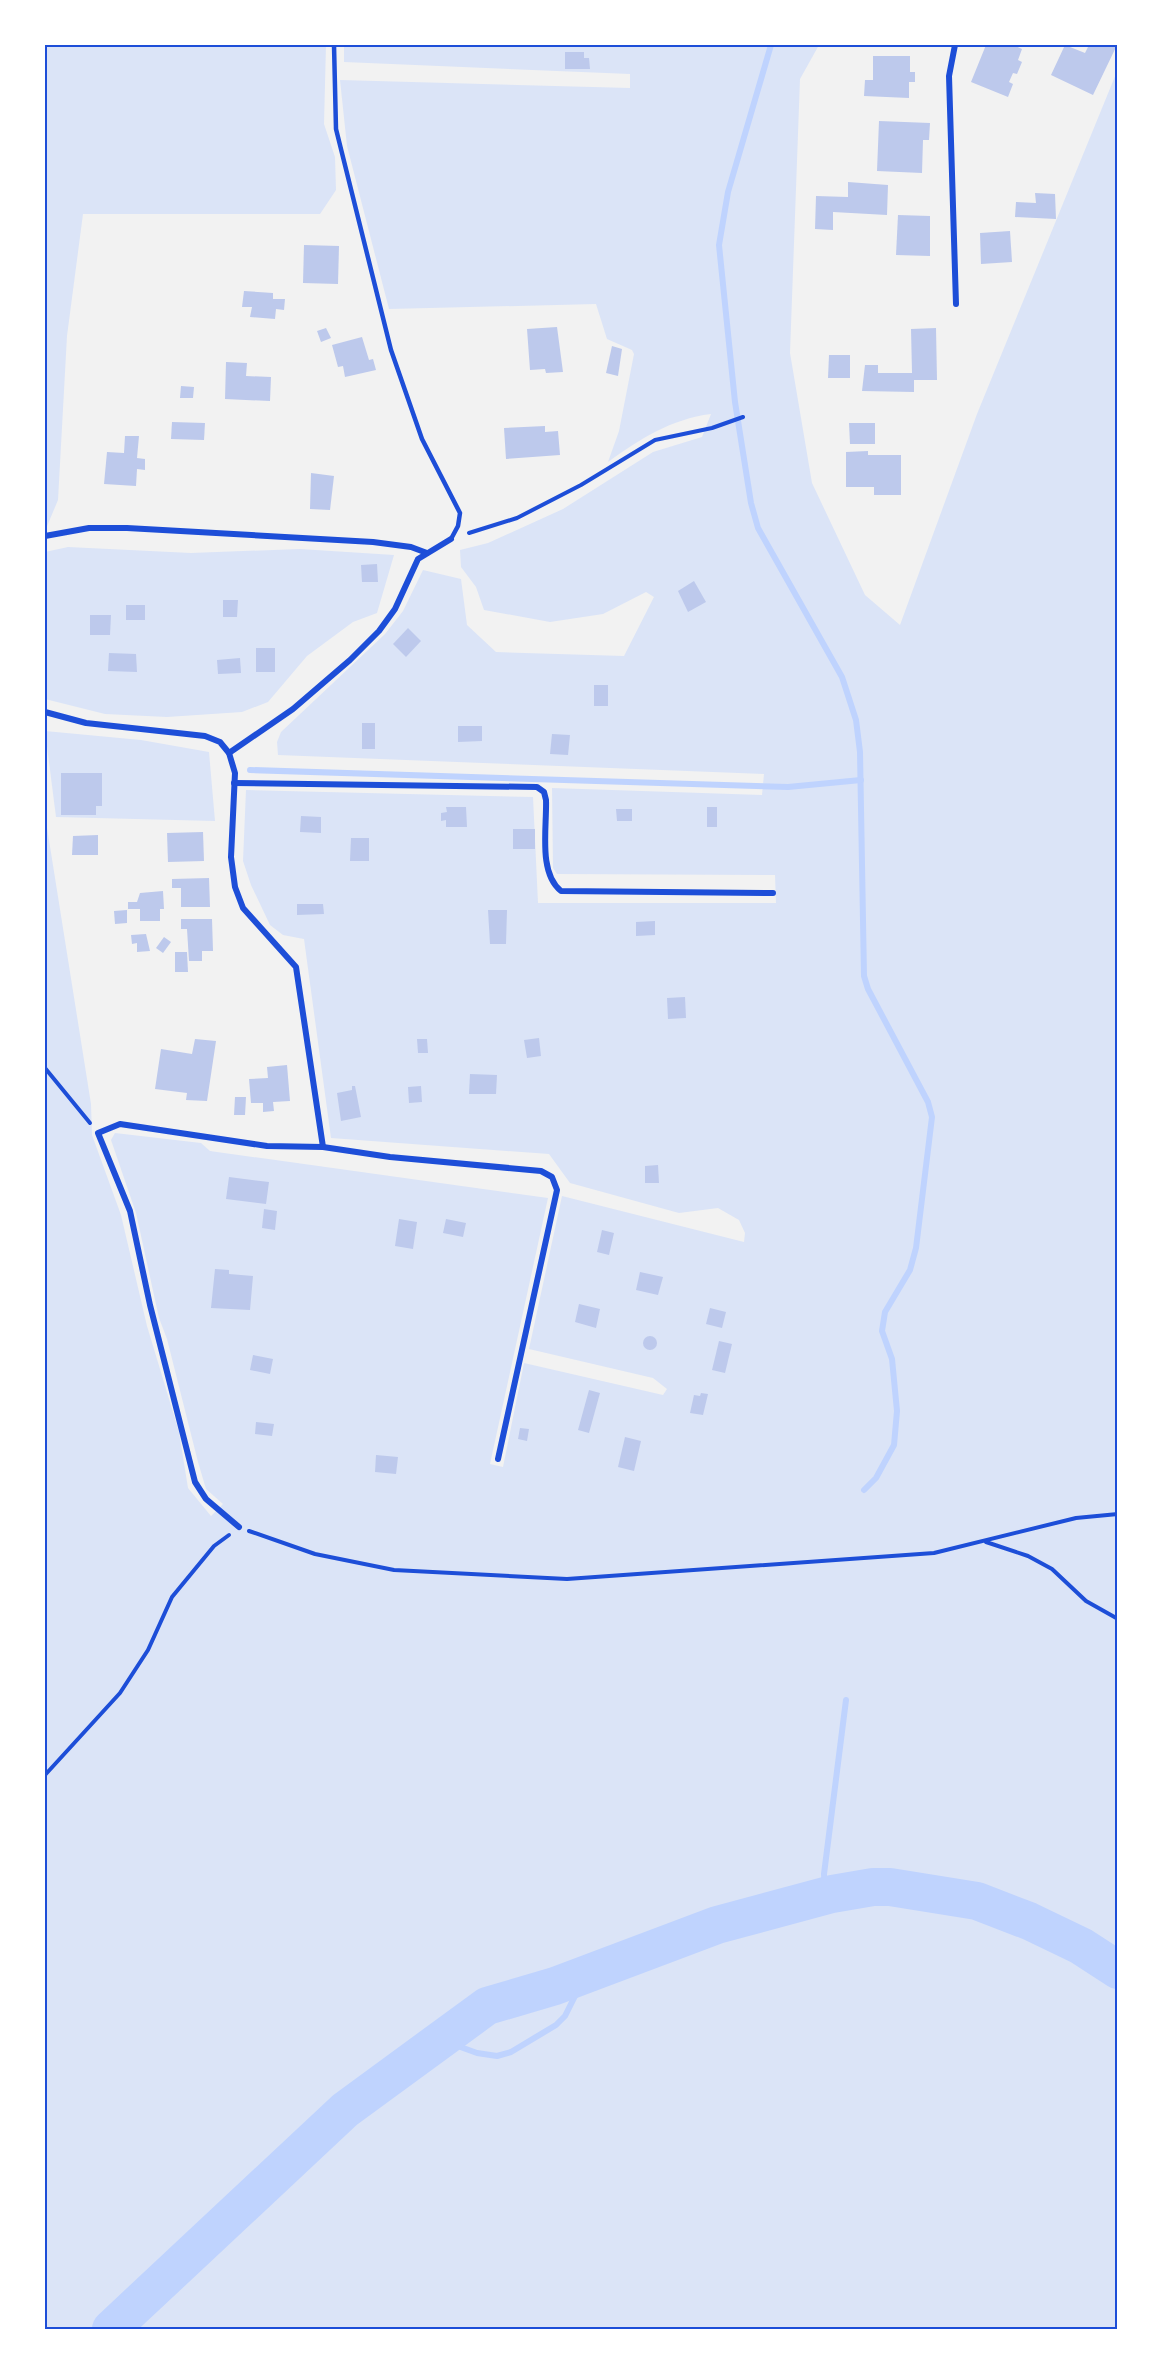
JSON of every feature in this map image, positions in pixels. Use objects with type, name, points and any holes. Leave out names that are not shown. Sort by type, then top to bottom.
[{"type":"street","points":[[955,45],[949,76],[956,304]]},
{"type":"street","points":[[45,536],[89,528],[127,528],[373,542],[411,547],[427,554]]},
{"type":"street","points":[[229,753],[293,709],[379,631],[395,609],[418,559],[451,539]]},
{"type":"street","points":[[45,712],[86,723],[205,736],[220,742],[229,753],[235,773],[231,857],[235,887],[243,908],[296,967],[323,1147]]},
{"type":"street","points":[[234,783],[537,788],[544,792],[546,800],[548,872],[552,884],[561,891],[773,893]]},
{"type":"street","points":[[239,1527],[206,1499],[195,1482],[167,1364],[150,1305],[130,1211],[98,1133],[120,1124],[267,1146],[323,1147],[400,1158],[542,1171],[552,1177],[557,1190],[498,1460]]},
{"type":"lane","points":[[334,45],[336,129],[391,350],[422,439],[460,513],[458,526],[451,539]]},
{"type":"path","points":[[451,539],[517,518],[581,485],[655,440],[712,428],[734,418],[743,417]]},
{"type":"path","points":[[45,1068],[98,1133]]},
{"type":"path","points":[[45,1775],[120,1693],[148,1650],[172,1598],[193,1571],[214,1546],[239,1527],[315,1554],[394,1570],[567,1579],[934,1553],[1076,1518],[1118,1514]]},
{"type":"path","points":[[986,1542],[1028,1556],[1052,1569],[1086,1601],[1118,1620]]},
{"type":"shaded area","points":[[45,45],[326,45],[324,124],[335,157],[336,190],[320,214],[83,214],[67,336],[58,500],[45,531]]},
{"type":"shaded area","points":[[344,45],[819,45],[800,79],[790,353],[812,483],[865,595],[900,625],[977,414],[1118,69],[1118,2329],[45,2329],[45,815],[91,1104],[92,1135],[121,1215],[147,1326],[179,1432],[188,1488],[211,1516],[223,1504],[206,1489],[198,1462],[167,1339],[159,1318],[136,1213],[111,1140],[115,1133],[201,1143],[210,1151],[548,1198],[490,1464],[503,1467],[524,1363],[663,1395],[667,1389],[653,1378],[529,1349],[562,1196],[744,1242],[745,1233],[739,1220],[718,1208],[679,1213],[570,1183],[549,1154],[331,1138],[304,939],[283,935],[270,925],[251,885],[243,861],[246,790],[533,797],[538,903],[776,903],[775,875],[557,874],[553,868],[552,788],[762,795],[764,774],[278,755],[277,742],[281,732],[385,634],[403,611],[423,570],[461,579],[467,625],[496,652],[624,656],[654,597],[646,592],[603,614],[550,622],[484,610],[476,587],[461,567],[460,550],[488,543],[563,509],[653,452],[702,437],[711,414],[683,420],[656,431],[608,462],[619,431],[634,354],[632,350],[607,339],[596,304],[389,309],[347,146],[340,80],[630,88],[630,74],[344,62]]},
{"type":"shaded area","points":[[68,547],[191,553],[300,549],[394,555],[377,613],[353,622],[307,656],[268,702],[242,712],[167,717],[105,714],[45,699],[45,552]]},
{"type":"shaded area","points":[[45,731],[141,740],[209,752],[215,821],[56,817]]},
{"type":"building","points":[[986,45],[1013,45],[1022,49],[1018,60],[1022,62],[1017,74],[1013,73],[1009,82],[1013,84],[1008,97],[971,82]]},
{"type":"building","points":[[1065,45],[1085,53],[1089,45],[1117,45],[1093,95],[1051,75]]},
{"type":"building","points":[[565,52],[584,52],[584,58],[589,58],[590,69],[565,69]]},
{"type":"building","points":[[873,56],[910,56],[910,72],[915,72],[915,82],[909,82],[909,98],[864,96],[865,80],[873,80]]},
{"type":"building","points":[[879,121],[930,123],[929,140],[923,140],[922,173],[877,171]]},
{"type":"building","points":[[848,182],[888,185],[887,215],[833,212],[833,230],[815,229],[816,196],[848,197]]},
{"type":"building","points":[[1035,193],[1055,194],[1056,219],[1015,217],[1016,202],[1036,203]]},
{"type":"building","points":[[898,215],[930,216],[930,256],[896,255]]},
{"type":"building","points":[[1010,231],[1012,262],[981,264],[980,233]]},
{"type":"building","points":[[304,245],[339,246],[338,284],[303,283]]},
{"type":"building","points":[[244,291],[273,293],[273,299],[285,299],[284,310],[276,309],[275,319],[250,317],[252,307],[242,307]]},
{"type":"building","points":[[557,327],[563,372],[546,373],[545,369],[530,370],[527,329]]},
{"type":"building","points":[[326,328],[331,338],[321,342],[317,331]]},
{"type":"building","points":[[936,328],[937,380],[914,380],[914,392],[862,391],[865,365],[878,365],[878,373],[912,373],[911,329]]},
{"type":"building","points":[[362,337],[369,360],[373,359],[376,370],[345,377],[343,366],[338,367],[332,345]]},
{"type":"building","points":[[612,346],[622,349],[618,376],[606,373]]},
{"type":"building","points":[[829,355],[850,355],[850,378],[828,378]]},
{"type":"building","points":[[226,362],[247,363],[246,376],[271,377],[270,401],[225,399]]},
{"type":"building","points":[[181,386],[194,387],[193,398],[180,398]]},
{"type":"building","points":[[172,422],[205,423],[204,440],[171,439]]},
{"type":"building","points":[[849,423],[875,423],[875,444],[850,444]]},
{"type":"building","points":[[545,426],[545,432],[558,431],[560,455],[506,459],[504,428]]},
{"type":"building","points":[[125,436],[139,436],[137,458],[145,459],[145,470],[137,469],[136,486],[104,484],[107,452],[124,453]]},
{"type":"building","points":[[868,451],[868,455],[901,455],[901,495],[874,495],[874,487],[846,487],[846,452]]},
{"type":"building","points":[[311,473],[334,476],[330,510],[310,509]]},
{"type":"building","points":[[377,564],[378,582],[362,582],[361,565]]},
{"type":"building","points":[[694,581],[706,602],[688,612],[678,591]]},
{"type":"building","points":[[223,600],[238,600],[237,617],[223,617]]},
{"type":"building","points":[[126,605],[145,605],[145,620],[126,620]]},
{"type":"building","points":[[90,615],[111,615],[110,635],[90,635]]},
{"type":"building","points":[[408,628],[421,641],[406,657],[393,644]]},
{"type":"building","points":[[256,648],[275,648],[275,672],[256,672]]},
{"type":"building","points":[[109,653],[136,654],[137,672],[108,671]]},
{"type":"building","points":[[240,658],[241,673],[218,674],[217,660]]},
{"type":"building","points":[[594,685],[608,685],[608,706],[594,706]]},
{"type":"building","points":[[362,723],[375,723],[375,749],[362,749]]},
{"type":"building","points":[[458,726],[482,726],[482,741],[458,742]]},
{"type":"building","points":[[552,734],[570,735],[568,755],[550,754]]},
{"type":"building","points":[[61,773],[102,773],[102,806],[96,806],[96,815],[61,815]]},
{"type":"building","points":[[446,807],[466,807],[467,827],[446,827],[446,820],[441,821],[441,813],[447,812]]},
{"type":"building","points":[[707,807],[717,807],[717,827],[707,827]]},
{"type":"building","points":[[616,809],[632,809],[632,821],[617,821]]},
{"type":"building","points":[[301,816],[321,817],[321,833],[300,832]]},
{"type":"building","points":[[513,829],[535,829],[535,849],[513,849]]},
{"type":"building","points":[[203,832],[204,861],[168,862],[167,833]]},
{"type":"building","points":[[98,835],[98,855],[72,855],[73,836]]},
{"type":"building","points":[[351,838],[369,838],[369,861],[350,861]]},
{"type":"building","points":[[209,878],[210,907],[181,907],[181,888],[172,888],[172,879]]},
{"type":"building","points":[[163,891],[164,909],[160,909],[160,921],[140,921],[140,909],[128,909],[128,902],[137,902],[140,893]]},
{"type":"building","points":[[297,904],[323,904],[324,914],[297,915]]},
{"type":"building","points":[[127,910],[127,923],[115,924],[114,911]]},
{"type":"building","points":[[488,910],[507,910],[506,944],[490,944]]},
{"type":"building","points":[[181,919],[212,919],[213,951],[202,951],[202,961],[189,961],[187,929],[181,929]]},
{"type":"building","points":[[655,921],[655,935],[636,936],[636,922]]},
{"type":"building","points":[[146,934],[150,951],[137,952],[137,943],[132,944],[131,935]]},
{"type":"building","points":[[164,937],[171,942],[163,953],[156,948]]},
{"type":"building","points":[[175,952],[187,952],[188,972],[175,972]]},
{"type":"building","points":[[685,997],[686,1018],[668,1019],[667,998]]},
{"type":"building","points":[[539,1038],[541,1056],[527,1058],[524,1040]]},
{"type":"building","points":[[195,1039],[216,1041],[207,1101],[186,1100],[187,1093],[155,1089],[161,1049],[192,1054]]},
{"type":"building","points":[[417,1039],[427,1039],[428,1053],[418,1053]]},
{"type":"building","points":[[287,1065],[290,1101],[273,1102],[274,1111],[263,1112],[263,1103],[251,1103],[249,1079],[268,1078],[267,1067]]},
{"type":"building","points":[[470,1074],[497,1075],[496,1094],[469,1094]]},
{"type":"building","points":[[352,1086],[355,1086],[361,1117],[341,1121],[337,1093],[352,1090]]},
{"type":"building","points":[[421,1086],[422,1102],[409,1103],[408,1087]]},
{"type":"building","points":[[235,1097],[246,1097],[245,1115],[234,1115]]},
{"type":"building","points":[[658,1165],[659,1183],[645,1183],[645,1166]]},
{"type":"building","points":[[229,1177],[269,1182],[266,1204],[226,1199]]},
{"type":"building","points":[[264,1209],[277,1211],[275,1230],[262,1228]]},
{"type":"building","points":[[399,1219],[417,1222],[413,1249],[395,1246]]},
{"type":"building","points":[[446,1219],[466,1223],[463,1237],[443,1233]]},
{"type":"building","points":[[602,1230],[614,1233],[609,1255],[597,1252]]},
{"type":"building","points":[[215,1269],[229,1270],[229,1274],[253,1276],[250,1310],[211,1308]]},
{"type":"building","points":[[640,1272],[663,1277],[658,1295],[636,1290]]},
{"type":"building","points":[[579,1304],[600,1309],[596,1328],[575,1322]]},
{"type":"building","points":[[710,1308],[726,1312],[722,1328],[706,1324]]},
{"type":"building","points":[[650,1336],[655,1338],[657,1343],[655,1348],[650,1350],[645,1348],[643,1343],[645,1338]]},
{"type":"building","points":[[719,1341],[732,1344],[725,1373],[712,1370]]},
{"type":"building","points":[[253,1355],[273,1359],[270,1374],[250,1370]]},
{"type":"building","points":[[589,1390],[600,1393],[589,1433],[578,1430]]},
{"type":"building","points":[[701,1393],[708,1394],[703,1415],[690,1413],[694,1395],[700,1396]]},
{"type":"building","points":[[256,1422],[274,1424],[272,1436],[255,1434]]},
{"type":"building","points":[[520,1428],[529,1429],[527,1441],[518,1439]]},
{"type":"building","points":[[625,1437],[641,1441],[634,1471],[618,1467]]},
{"type":"building","points":[[376,1455],[398,1457],[396,1474],[375,1472]]},
{"type":"waterway","points":[[771,45],[728,192],[719,245],[735,402],[751,503],[758,528],[842,677],[856,720],[860,752],[864,976],[868,989],[928,1102],[932,1117],[916,1248],[910,1270],[885,1312],[882,1331],[892,1359],[897,1411],[894,1445],[876,1478],[864,1490]]},
{"type":"waterway","points":[[250,770],[788,787],[861,780]]},
{"type":"waterway","points":[[825,1896],[824,1874],[846,1700]]},
{"type":"waterway","points":[[111,2329],[345,2110],[487,2006],[555,1986],[717,1925],[832,1894],[873,1887],[890,1887],[977,1901],[1029,1921],[1081,1946],[1118,1970]]},
{"type":"waterway","points":[[445,2037],[455,2045],[477,2053],[497,2056],[511,2052],[556,2025],[565,2016],[586,1974]]}]
